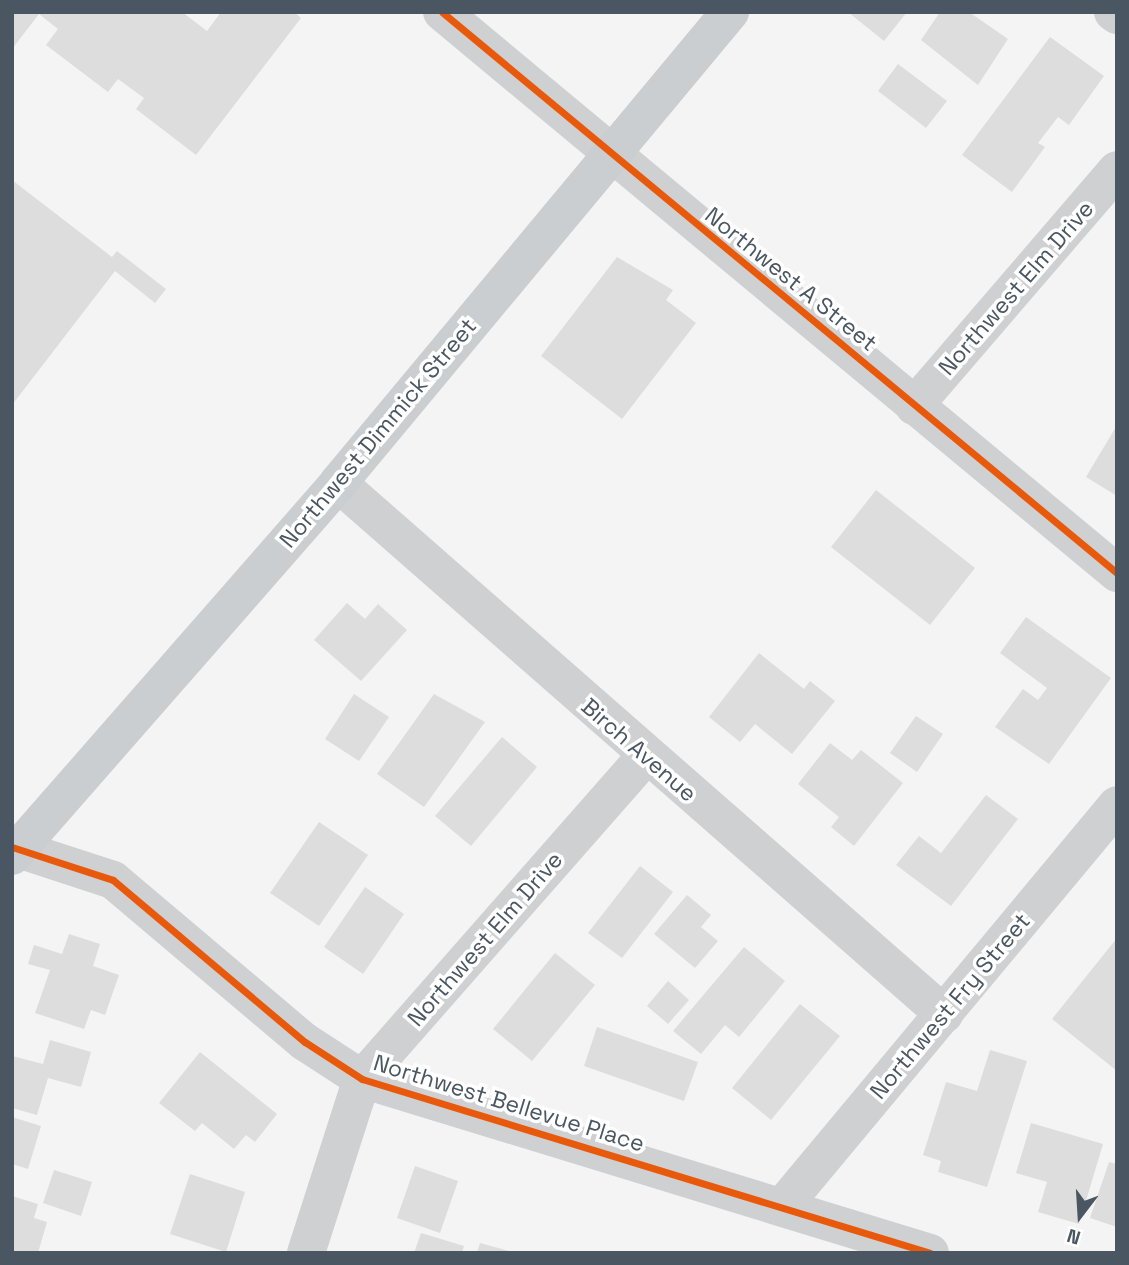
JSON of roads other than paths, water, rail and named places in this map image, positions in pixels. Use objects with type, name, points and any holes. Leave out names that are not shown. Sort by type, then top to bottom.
[{"type":"main road","name":"Northwest Dimmick Street","points":[[15,851],[338,483],[730,12]]},
{"type":"street","name":"Northwest A Street","points":[[442,12],[609,155],[1117,573]]},
{"type":"street","name":"Northwest Elm Drive","points":[[914,405],[1117,170]]},
{"type":"street","name":"Birch Avenue","points":[[338,483],[646,756],[944,1014]]},
{"type":"street","name":"Northwest Elm Drive","points":[[306,1253],[362,1079],[646,756]]},
{"type":"street","name":"Northwest Fry Street","points":[[782,1207],[1117,805]]},
{"type":"street","name":"Northwest Bellevue Place","points":[[15,851],[113,880],[305,1042],[362,1079],[930,1253]]}]
